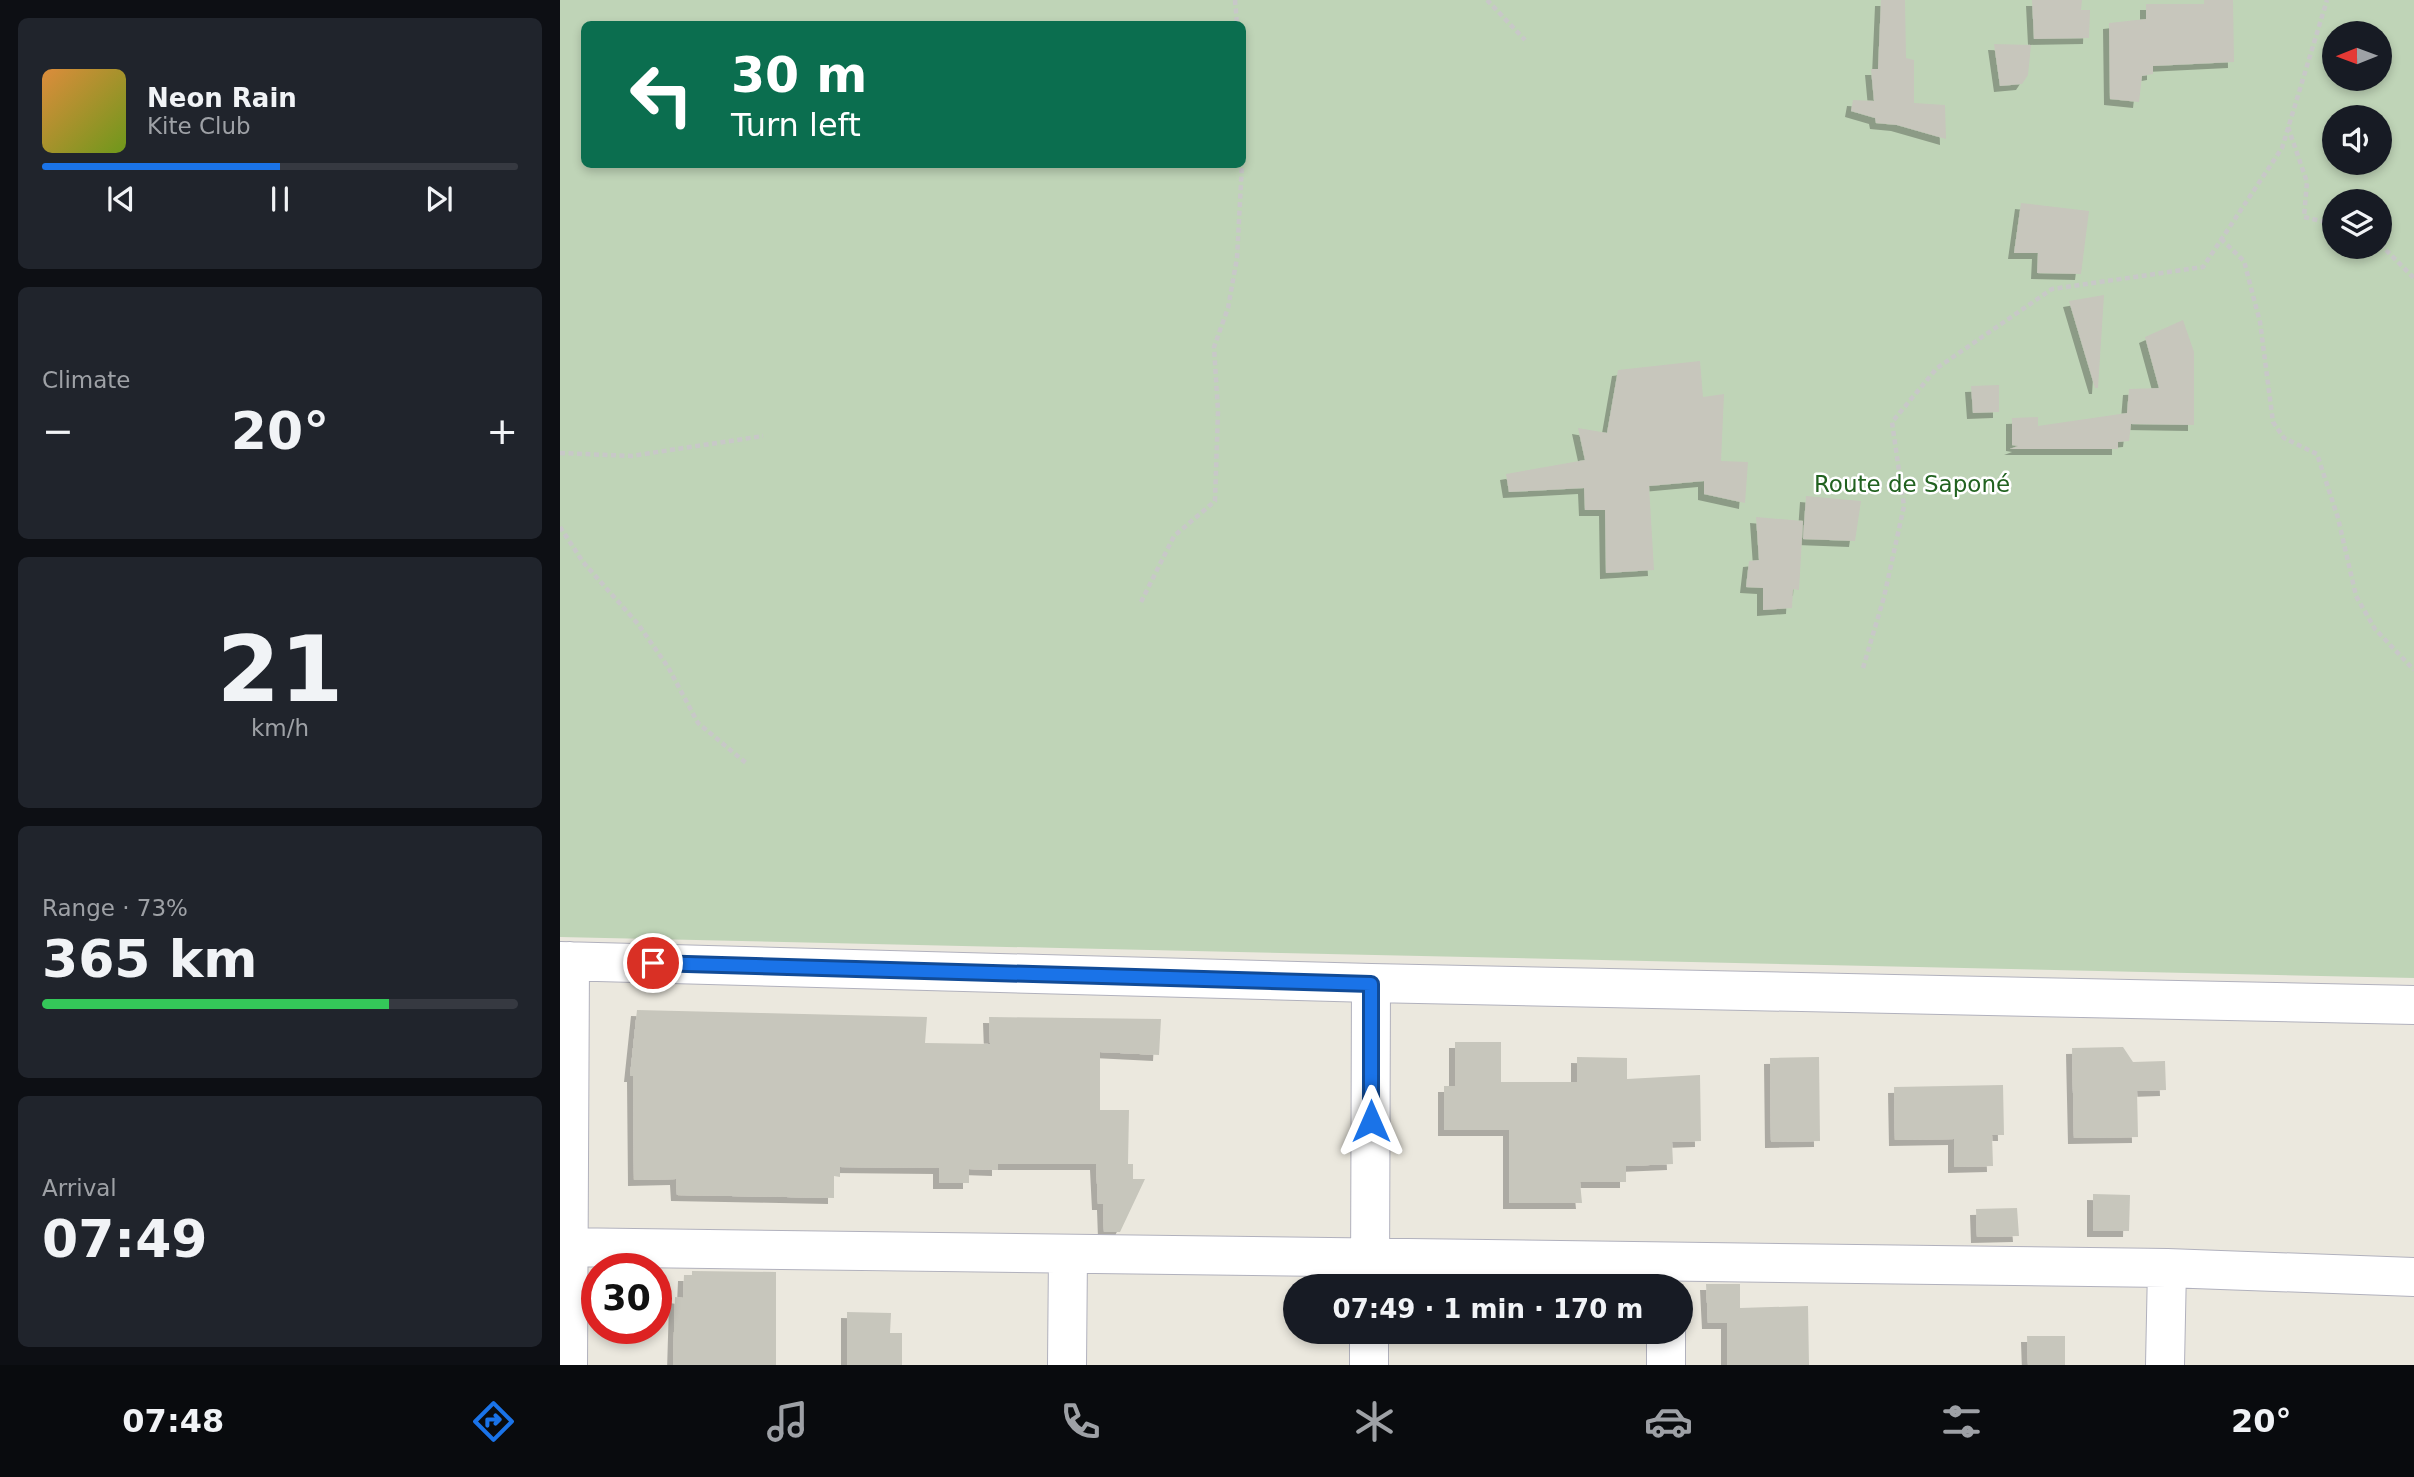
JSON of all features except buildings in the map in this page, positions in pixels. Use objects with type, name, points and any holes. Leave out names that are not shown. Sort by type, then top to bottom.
[{"type":"street","points":[[568,1365],[564,1247],[565,961],[1371,984],[2414,1005]]},
{"type":"street","points":[[1370,1272],[1371,984]]},
{"type":"street","points":[[564,1247],[1068,1254],[1370,1272],[1667,1274],[2166,1268],[2414,1277]]},
{"type":"street","points":[[1067,1365],[1068,1254]]},
{"type":"street","points":[[2165,1365],[2166,1268]]},
{"type":"street","points":[[1368,1365],[1369,1344]]},
{"type":"street","points":[[1666,1365],[1667,1344]]},
{"type":"path","points":[[1234,0],[1237,21]]},
{"type":"path","points":[[1487,0],[1525,40]]},
{"type":"path","points":[[1863,668],[1884,597],[1904,506],[1892,422],[1937,368],[2053,289],[2203,267],[2282,148],[2327,0]]},
{"type":"path","points":[[2288,127],[2307,182],[2304,217],[2322,221]]},
{"type":"path","points":[[1140,602],[1174,536],[1215,501],[1218,411],[1214,347],[1228,308],[1237,258],[1242,168]]},
{"type":"path","points":[[2221,239],[2244,261],[2260,321],[2273,422],[2284,438],[2317,454],[2338,518],[2356,596],[2375,629],[2414,670]]},
{"type":"path","points":[[2392,256],[2414,278]]},
{"type":"path","points":[[560,453],[631,456],[763,436]]},
{"type":"path","points":[[560,527],[583,562],[638,624],[668,667],[698,723],[746,763]]},
{"type":"green space","name":"Route de Saponé","points":[[560,0],[2414,0],[2414,978],[560,937]]},
{"type":"route","points":[[653,963],[1371,984],[1371,1121]]}]
